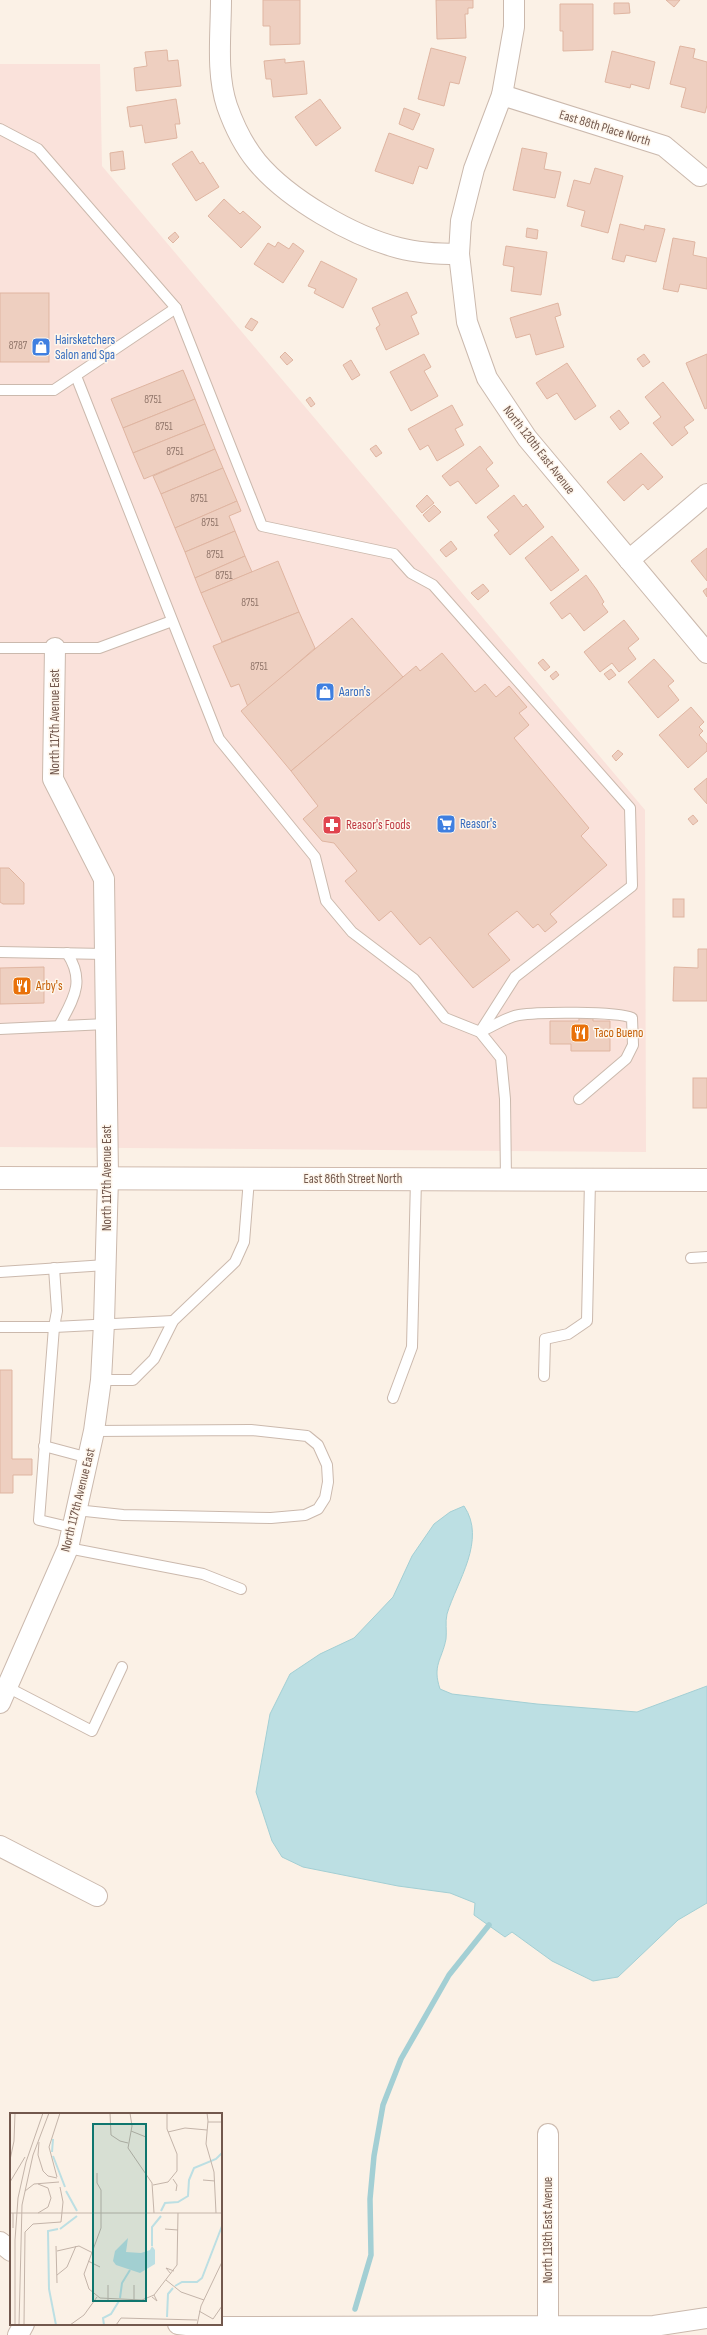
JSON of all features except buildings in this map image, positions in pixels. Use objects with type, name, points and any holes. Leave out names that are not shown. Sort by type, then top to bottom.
[{"type":"main road","name":"East 86th Street North","points":[[0,1178],[707,1180]]},
{"type":"street","points":[[221,0],[221,78],[227,104],[236,130],[258,162],[281,185],[355,232],[400,248],[432,254],[459,254]]},
{"type":"street","name":"North 120th East Avenue","points":[[514,0],[514,27],[502,95],[467,194],[461,221],[459,254],[467,322],[487,378],[527,438],[628,560],[707,652]]},
{"type":"street","name":"East 88th Place North","points":[[502,95],[664,146],[700,176]]},
{"type":"street","points":[[628,560],[707,494]]},
{"type":"street","name":"North 117th Avenue East","points":[[2,1697],[68,1548],[94,1431],[101,1380],[104,1323],[108,1178],[104,879],[53,779],[55,648]]},
{"type":"street","points":[[0,1846],[97,1896]]},
{"type":"street","name":"North 119th East Avenue","points":[[548,2134],[548,2326]]},
{"type":"street","points":[[0,2242],[10,2250]]},
{"type":"street","points":[[203,2325],[654,2326],[707,2318]]},
{"type":"street","points":[[18,2335],[23,2325]]},
{"type":"lane","points":[[0,129],[38,149],[176,308],[262,526],[394,554],[411,572],[433,585],[630,808],[632,886],[515,977],[480,1032]]},
{"type":"lane","points":[[0,390],[54,390],[176,308]]},
{"type":"lane","points":[[76,376],[219,738],[315,857],[326,901],[352,932],[414,978],[444,1018],[480,1032],[501,1058],[506,1098],[506,1180]]},
{"type":"lane","points":[[0,648],[99,648],[172,621]]},
{"type":"lane","points":[[0,952],[105,954]]},
{"type":"lane","points":[[59,1026],[73,1000],[78,980],[76,966],[68,953]]},
{"type":"lane","points":[[480,1032],[518,1015],[624,1014],[632,1018],[633,1045],[626,1059],[579,1100]]},
{"type":"lane","points":[[0,1029],[106,1024]]},
{"type":"lane","points":[[101,1380],[133,1380],[154,1359],[173,1321],[235,1262],[244,1242],[249,1179]]},
{"type":"lane","points":[[393,1398],[412,1347],[416,1179]]},
{"type":"lane","points":[[544,1376],[545,1339],[568,1334],[587,1321],[590,1180]]},
{"type":"lane","points":[[691,1258],[707,1257]]},
{"type":"lane","points":[[0,1272],[106,1265]]},
{"type":"lane","points":[[54,1268],[57,1312],[54,1327],[39,1520],[123,1515],[271,1518],[305,1515],[318,1509],[325,1498],[328,1482],[327,1465],[318,1444],[307,1436],[251,1430],[94,1431]]},
{"type":"lane","points":[[0,1327],[54,1327],[104,1323],[173,1321]]},
{"type":"lane","points":[[44,1446],[89,1458]]},
{"type":"lane","points":[[68,1548],[203,1574],[241,1589]]},
{"type":"lane","points":[[2,1697],[92,1731],[122,1667]]},
{"type":"shaded area","points":[[0,64],[100,64],[102,166],[645,810],[646,1152],[0,1147]]},
{"type":"water","points":[[464,1506],[470,1519],[472,1533],[471,1546],[468,1560],[447,1614],[446,1639],[437,1668],[440,1689],[452,1694],[537,1704],[637,1712],[707,1686],[707,1903],[678,1920],[618,1977],[593,1981],[552,1961],[512,1932],[505,1937],[474,1915],[475,1903],[450,1893],[398,1886],[303,1867],[282,1857],[272,1841],[256,1792],[270,1714],[290,1674],[320,1654],[354,1638],[393,1597],[412,1556],[434,1524],[450,1512]]},
{"type":"waterway","points":[[355,2309],[371,2255],[370,2199],[374,2156],[383,2105],[401,2059],[449,1975],[489,1925]]},
{"type":"place","name":"Hairsketchers Salon and Spa","points":[[41,347]]},
{"type":"place","name":"Aaron's","points":[[325,692]]},
{"type":"place","name":"Reasor's","points":[[446,824]]},
{"type":"place","name":"Reasor's Foods","points":[[332,825]]},
{"type":"place","name":"Arby's","points":[[22,986]]},
{"type":"place","name":"Taco Bueno","points":[[580,1033]]}]
